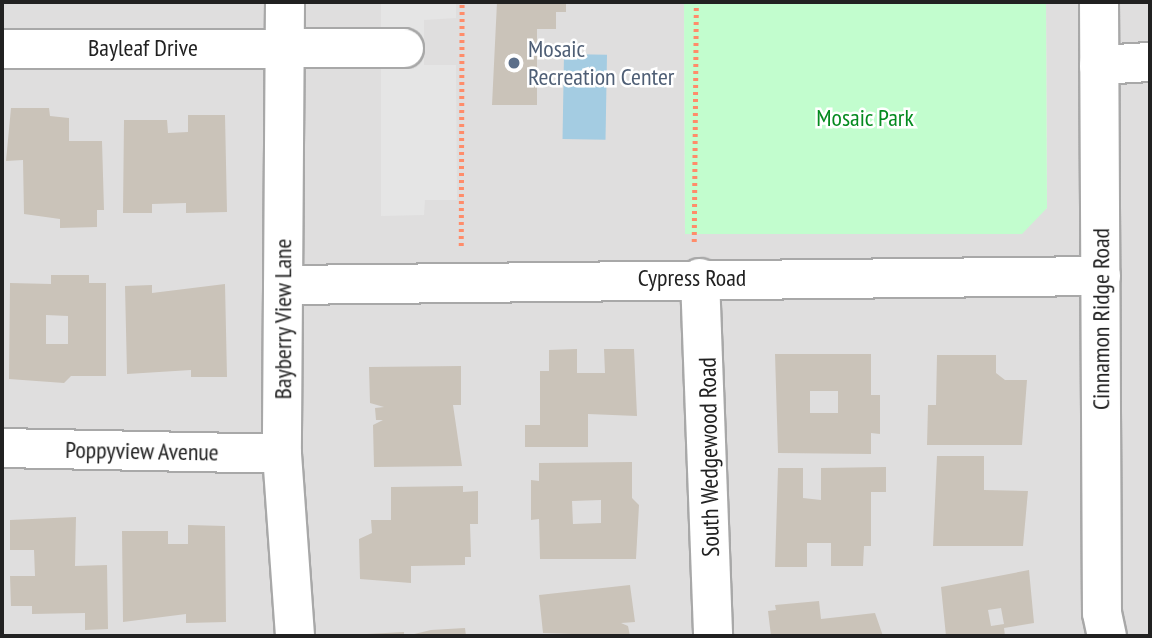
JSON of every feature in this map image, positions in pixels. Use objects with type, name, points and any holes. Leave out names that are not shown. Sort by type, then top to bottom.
[{"type":"street","name":"Bayberry View Lane","points":[[285,2],[282,454],[295,636]]},
{"type":"street","name":"Cinnamon Ridge Road","points":[[1099,2],[1107,636]]},
{"type":"street","name":"Bayleaf Drive","points":[[2,49],[404,48]]},
{"type":"street","points":[[1100,65],[1150,62]]},
{"type":"street","name":"Cypress Road","points":[[283,285],[461,280],[1101,276]]},
{"type":"street","name":"South Wedgewood Road","points":[[697,278],[713,636]]},
{"type":"street","name":"Poppyview Avenue","points":[[2,448],[282,454]]},
{"type":"path","points":[[461,280],[462,2]]},
{"type":"path","points":[[696,2],[697,278]]},
{"type":"shaded area","points":[[2,2],[684,2],[685,234],[1005,234],[1047,208],[1046,2],[1150,2],[1150,636],[2,636]]},
{"type":"shaded area","points":[[381,2],[456,2],[456,18],[424,20],[424,65],[456,65],[457,200],[425,200],[424,215],[381,216]]},
{"type":"green space","name":"Mosaic Park","points":[[684,2],[1046,2],[1047,208],[1022,234],[685,234]]},
{"type":"water","points":[[564,54],[607,55],[606,140],[563,139]]},
{"type":"building","points":[[497,2],[566,2],[566,12],[556,12],[556,29],[537,29],[537,105],[492,105]]},
{"type":"building","points":[[11,108],[49,108],[50,116],[69,118],[69,141],[102,141],[104,210],[97,210],[97,227],[60,228],[60,219],[24,214],[23,160],[6,161]]},
{"type":"building","points":[[188,115],[225,115],[227,212],[186,213],[186,203],[152,204],[152,213],[123,213],[124,120],[167,120],[168,133],[188,132]]},
{"type":"building","points":[[51,275],[89,275],[89,283],[106,283],[106,376],[71,376],[64,383],[9,379],[10,283],[51,284]],"holes":[[[46,315],[68,316],[68,344],[46,344]]]},
{"type":"building","points":[[225,284],[227,377],[191,377],[191,370],[127,374],[125,286],[152,285],[152,293]]},
{"type":"building","points":[[577,349],[577,373],[605,373],[604,349],[634,349],[637,416],[588,414],[588,447],[525,447],[525,425],[540,425],[540,371],[549,371],[549,350]]},
{"type":"building","points":[[775,354],[871,354],[871,395],[880,395],[880,434],[871,433],[871,454],[778,453]],"holes":[[[810,391],[838,391],[838,413],[810,413]]]},
{"type":"building","points":[[937,355],[996,355],[996,373],[1005,380],[1027,380],[1022,445],[927,445],[928,405],[936,405]]},
{"type":"building","points":[[461,366],[461,405],[453,405],[462,466],[374,467],[373,425],[383,420],[376,420],[375,408],[384,407],[370,403],[369,367]]},
{"type":"building","points":[[937,456],[984,456],[984,490],[1028,491],[1023,546],[933,546]]},
{"type":"building","points":[[632,462],[632,498],[639,505],[636,559],[540,559],[539,519],[531,520],[531,480],[539,481],[539,463]],"holes":[[[601,500],[601,523],[573,524],[572,501]]]},
{"type":"building","points":[[886,467],[886,492],[871,492],[871,546],[864,546],[863,566],[831,566],[831,543],[807,543],[807,567],[775,567],[778,468],[803,468],[803,498],[821,500],[821,468]]},
{"type":"building","points":[[463,486],[463,492],[478,491],[478,524],[470,524],[471,557],[465,557],[465,565],[411,566],[411,583],[360,579],[359,539],[372,533],[371,520],[391,520],[391,487]]},
{"type":"building","points":[[76,517],[75,566],[107,565],[108,629],[85,630],[85,613],[32,614],[32,606],[11,606],[10,576],[35,576],[34,550],[10,550],[10,520]]},
{"type":"building","points":[[188,525],[225,526],[226,622],[186,623],[186,614],[123,622],[122,531],[168,531],[168,544],[188,544]]},
{"type":"building","points":[[1029,570],[1034,623],[1004,628],[1005,636],[946,636],[941,587]],"holes":[[[1001,608],[1004,624],[991,626],[988,610]]]},
{"type":"building","points":[[630,585],[635,622],[621,623],[628,626],[630,636],[543,633],[539,595]]},
{"type":"building","points":[[819,601],[821,619],[875,613],[883,636],[771,636],[768,611],[776,610],[775,605]]},
{"type":"building","points":[[465,628],[466,636],[406,636],[431,630]]},
{"type":"building","points":[[404,632],[404,636],[367,636],[367,634]]},
{"type":"place","name":"Mosaic Recreation Center","points":[[514,63]]}]
